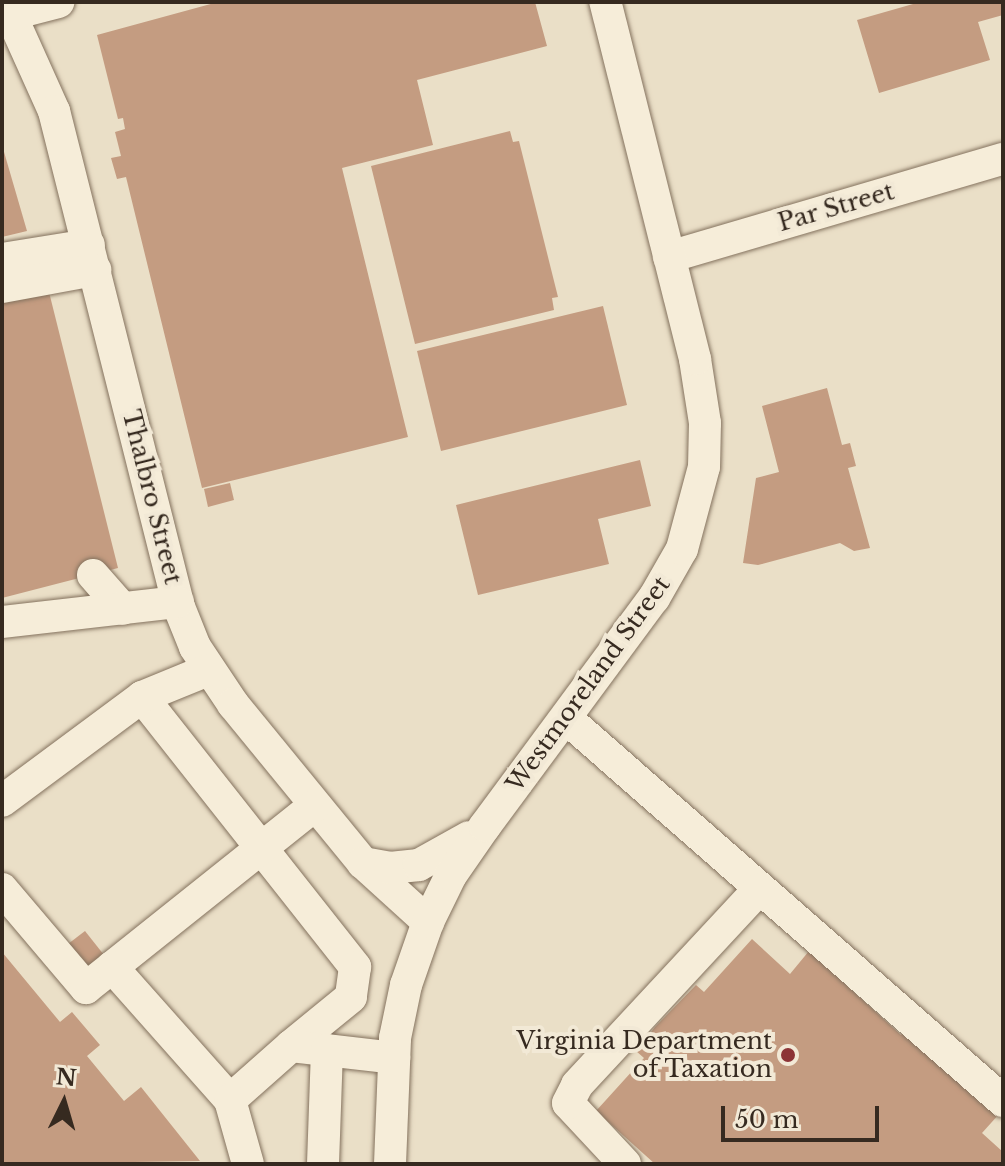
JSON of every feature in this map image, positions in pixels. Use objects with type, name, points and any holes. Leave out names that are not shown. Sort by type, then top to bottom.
[{"type":"street","points":[[9,8],[58,2]]},
{"type":"street","name":"Westmoreland Street","points":[[390,1164],[394,1058],[406,985],[428,922],[451,875],[485,826],[654,598],[682,549],[695,512],[704,467],[705,423],[669,257],[605,2]]},
{"type":"street","name":"Thalbro Street","points":[[9,8],[50,100],[178,602],[208,670],[363,863],[428,922]]},
{"type":"street","name":"Par Street","points":[[669,257],[1003,159]]},
{"type":"street","points":[[2,259],[92,257]]},
{"type":"street","points":[[2,287],[92,257]]},
{"type":"street","points":[[93,575],[123,609]]},
{"type":"street","points":[[2,622],[178,602]]},
{"type":"street","points":[[2,801],[142,697],[208,670]]},
{"type":"street","points":[[142,697],[355,967],[351,997],[230,1100]]},
{"type":"street","points":[[567,719],[1003,1101]]},
{"type":"street","points":[[2,889],[86,988],[315,805]]},
{"type":"street","points":[[363,863],[390,868],[429,862],[485,826]]},
{"type":"street","points":[[625,1164],[568,1103],[577,1085],[759,889]]},
{"type":"street","points":[[112,967],[230,1100],[248,1164]]},
{"type":"street","points":[[291,1046],[394,1058]]},
{"type":"street","points":[[323,1164],[327,1050]]},
{"type":"building","points":[[218,2],[535,2],[547,46],[417,80],[433,145],[342,168],[408,437],[202,488],[126,177],[117,179],[111,158],[121,156],[115,132],[125,129],[123,118],[118,119],[97,35]]},
{"type":"building","points":[[920,2],[1003,2],[1003,15],[978,22],[990,60],[879,93],[857,20]]},
{"type":"building","points":[[510,131],[513,142],[519,141],[558,297],[552,298],[554,310],[415,344],[371,166]]},
{"type":"building","points":[[2,145],[27,231],[2,237]]},
{"type":"building","points":[[48,288],[118,568],[2,598],[2,300]]},
{"type":"building","points":[[603,306],[627,405],[441,451],[417,351]]},
{"type":"building","points":[[827,388],[842,445],[850,443],[856,466],[848,468],[870,548],[854,551],[840,543],[758,565],[743,563],[756,478],[779,472],[762,406]]},
{"type":"building","points":[[640,460],[651,506],[598,519],[609,564],[478,595],[456,505]]},
{"type":"building","points":[[230,483],[234,500],[208,507],[204,489]]},
{"type":"building","points":[[85,931],[104,955],[88,969],[68,944]]},
{"type":"building","name":"Virginia Department of Taxation","points":[[752,939],[790,974],[809,951],[901,1035],[907,1028],[1000,1113],[982,1133],[1003,1152],[1003,1164],[655,1164],[596,1111],[644,1058],[636,1051],[655,1027],[696,985],[704,992]]},
{"type":"building","points":[[2,952],[60,1022],[72,1012],[100,1045],[87,1056],[124,1101],[141,1087],[200,1161],[2,1164]]},
{"type":"place","name":"Virginia Department of Taxation","points":[[788,1055]]}]
